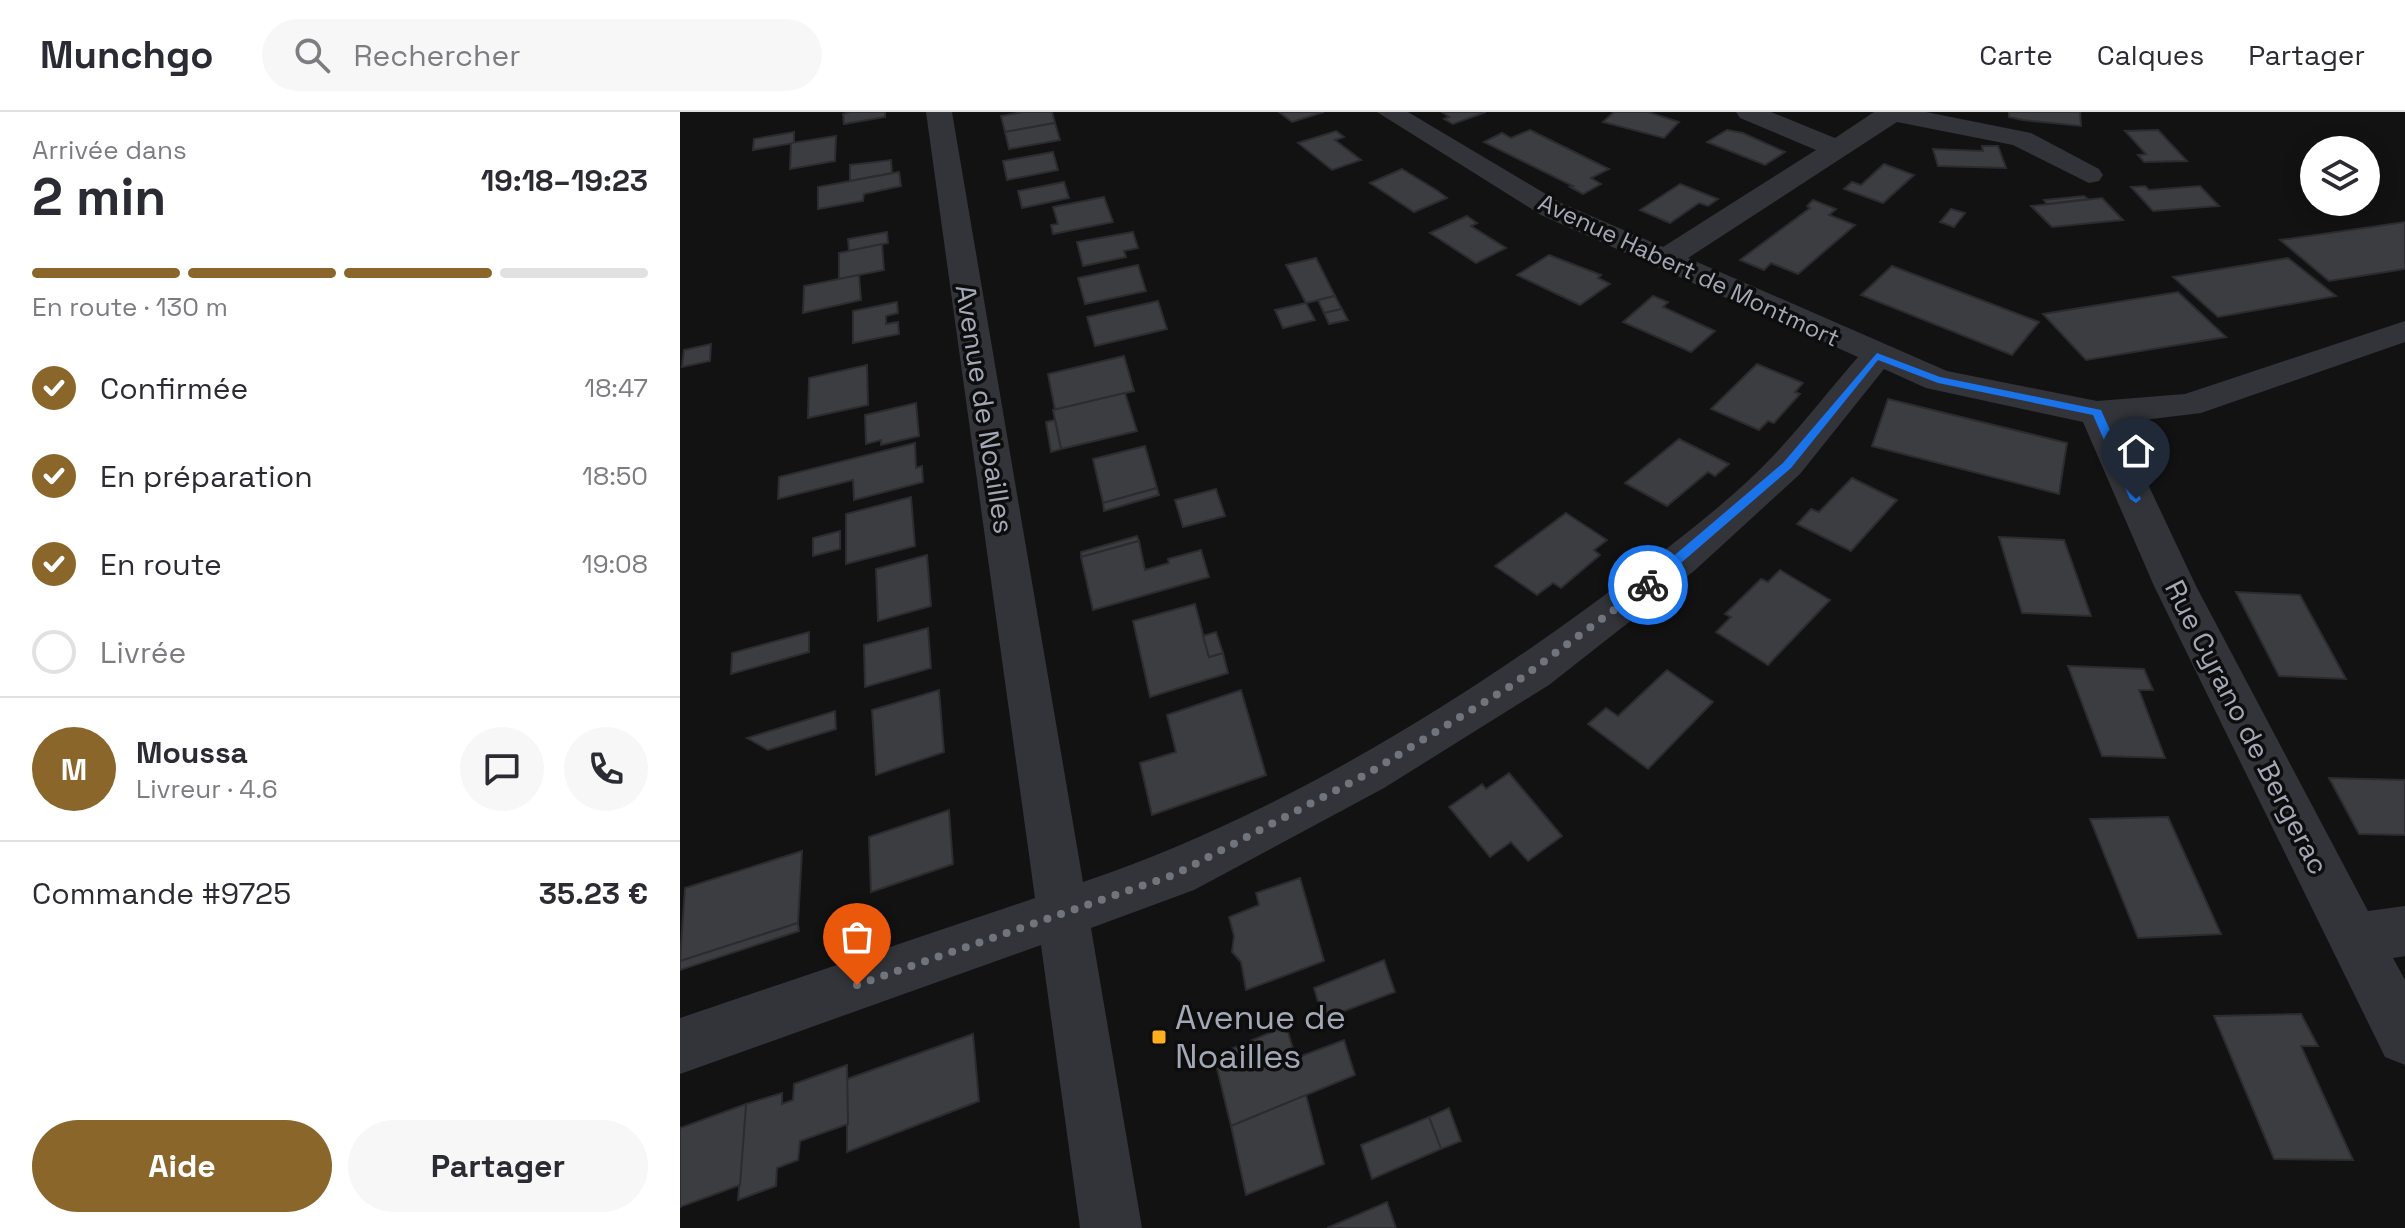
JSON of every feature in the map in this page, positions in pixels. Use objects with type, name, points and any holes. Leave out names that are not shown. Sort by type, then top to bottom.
[{"type":"street","name":"Avenue de Noailles","points":[[939,112],[1111,1228]]},
{"type":"street","name":"Avenue Habert de Montmort","points":[[1390,112],[1551,209],[1877,356],[1938,380],[2097,413],[2188,405],[2405,331]]},
{"type":"street","points":[[1754,112],[1837,149]]},
{"type":"street","points":[[1663,261],[1889,113],[2021,139],[2089,175]]},
{"type":"street","points":[[680,1046],[1176,874],[1367,774],[1533,673],[1680,560],[1787,465],[1877,356]]},
{"type":"street","name":"Rue Cyrano de Bergerac","points":[[2097,413],[2175,586],[2380,934],[2405,1037]]},
{"type":"building","points":[[885,112],[885,117],[844,124],[843,114]]},
{"type":"building","points":[[1052,112],[1055,123],[1005,132],[1001,116]]},
{"type":"building","points":[[1279,112],[1324,112],[1292,122]]},
{"type":"building","points":[[1442,112],[1486,112],[1453,124],[1444,119],[1449,117]]},
{"type":"building","points":[[1614,112],[1648,112],[1679,122],[1664,138],[1603,122]]},
{"type":"building","points":[[2009,112],[2080,112],[2081,126],[2023,120],[2009,117]]},
{"type":"building","points":[[1055,123],[1060,140],[1009,149],[1005,132]]},
{"type":"building","points":[[1530,130],[1609,169],[1591,178],[1601,184],[1583,194],[1570,187],[1573,186],[1484,142],[1502,133],[1511,138]]},
{"type":"building","points":[[1727,130],[1743,133],[1785,152],[1765,165],[1707,142]]},
{"type":"building","points":[[2158,130],[2187,161],[2144,162],[2138,155],[2146,154],[2125,131]]},
{"type":"building","points":[[1336,131],[1344,137],[1335,140],[1361,160],[1332,170],[1298,143]]},
{"type":"building","points":[[794,132],[794,143],[753,150],[754,139]]},
{"type":"building","points":[[836,136],[835,161],[790,169],[791,143]]},
{"type":"building","points":[[1982,146],[1998,146],[2006,168],[1938,166],[1933,149],[1983,151]]},
{"type":"building","points":[[1053,152],[1058,170],[1007,180],[1003,161]]},
{"type":"building","points":[[891,160],[892,173],[850,181],[850,165]]},
{"type":"building","points":[[1884,164],[1914,175],[1883,203],[1844,189],[1852,182],[1861,185]]},
{"type":"building","points":[[1402,169],[1447,198],[1414,212],[1370,183]]},
{"type":"building","points":[[899,172],[901,186],[864,194],[863,201],[818,209],[818,187]]},
{"type":"building","points":[[1064,182],[1069,198],[1022,208],[1018,191]]},
{"type":"building","points":[[1680,184],[1718,199],[1708,206],[1699,203],[1670,223],[1640,210]]},
{"type":"building","points":[[2145,186],[2149,190],[2200,186],[2219,206],[2153,211],[2131,187]]},
{"type":"building","points":[[2084,196],[2088,199],[2047,204],[2044,200]]},
{"type":"building","points":[[1104,197],[1113,222],[1053,234],[1051,225],[1058,224],[1053,207]]},
{"type":"building","points":[[2102,198],[2123,220],[2052,227],[2031,206]]},
{"type":"building","points":[[1813,200],[1836,209],[1829,215],[1855,225],[1798,274],[1771,263],[1764,270],[1740,260],[1810,208],[1807,206]]},
{"type":"building","points":[[1951,209],[1965,213],[1954,227],[1940,222]]},
{"type":"building","points":[[1467,216],[1477,223],[1471,226],[1506,248],[1476,263],[1430,233]]},
{"type":"building","points":[[2405,222],[2405,269],[2329,281],[2280,240]]},
{"type":"building","points":[[887,232],[888,243],[849,251],[848,239]]},
{"type":"building","points":[[1133,232],[1138,248],[1124,251],[1126,257],[1083,266],[1077,242]]},
{"type":"building","points":[[882,244],[884,270],[839,279],[839,253]]},
{"type":"building","points":[[1549,255],[1601,275],[1598,278],[1610,284],[1580,305],[1517,275]]},
{"type":"building","points":[[1316,258],[1335,296],[1306,303],[1286,265]]},
{"type":"building","points":[[2288,258],[2336,296],[2218,317],[2173,277]]},
{"type":"building","points":[[1138,265],[1146,291],[1085,304],[1078,278]]},
{"type":"building","points":[[1892,266],[2039,322],[2012,355],[1861,295]]},
{"type":"building","points":[[859,275],[861,300],[803,313],[804,286]]},
{"type":"building","points":[[2178,292],[2226,337],[2086,360],[2043,314]]},
{"type":"building","points":[[1335,296],[1342,309],[1324,313],[1318,300]]},
{"type":"building","points":[[1653,296],[1668,302],[1663,307],[1715,331],[1691,352],[1623,322]]},
{"type":"building","points":[[1158,301],[1167,329],[1095,346],[1087,317]]},
{"type":"building","points":[[897,302],[898,313],[886,316],[886,324],[898,322],[899,334],[853,343],[853,311]]},
{"type":"building","points":[[1306,303],[1315,320],[1283,328],[1275,310]]},
{"type":"building","points":[[1342,309],[1348,320],[1329,324],[1324,313]]},
{"type":"building","points":[[711,344],[710,361],[682,367],[684,350]]},
{"type":"building","points":[[1124,356],[1134,391],[1055,410],[1048,374]]},
{"type":"building","points":[[1757,364],[1803,383],[1795,392],[1800,394],[1774,423],[1768,421],[1759,430],[1711,409]]},
{"type":"building","points":[[867,365],[868,405],[808,418],[809,378]]},
{"type":"building","points":[[1125,393],[1137,431],[1061,449],[1053,410]]},
{"type":"building","points":[[1888,399],[2067,443],[2059,494],[1872,446]]},
{"type":"building","points":[[916,403],[919,436],[881,445],[881,440],[866,444],[865,415]]},
{"type":"building","points":[[1055,420],[1061,449],[1051,452],[1046,422]]},
{"type":"building","points":[[1679,439],[1729,464],[1715,476],[1708,472],[1667,506],[1625,483]]},
{"type":"building","points":[[915,443],[916,468],[922,466],[923,482],[854,500],[853,480],[778,499],[779,477]]},
{"type":"building","points":[[1145,446],[1157,488],[1103,503],[1093,459]]},
{"type":"building","points":[[1852,478],[1897,500],[1851,551],[1797,524],[1811,509],[1819,512]]},
{"type":"building","points":[[1157,488],[1159,495],[1104,511],[1103,503]]},
{"type":"building","points":[[1216,489],[1225,516],[1183,527],[1175,500]]},
{"type":"building","points":[[911,497],[915,546],[846,564],[846,514]]},
{"type":"building","points":[[1566,513],[1607,540],[1594,550],[1600,555],[1561,588],[1553,583],[1537,595],[1495,566]]},
{"type":"building","points":[[840,531],[840,549],[813,556],[813,538]]},
{"type":"building","points":[[1137,536],[1139,541],[1081,557],[1081,552]]},
{"type":"building","points":[[1999,537],[2064,540],[2091,616],[2022,613]]},
{"type":"building","points":[[1139,541],[1145,570],[1169,563],[1168,559],[1201,550],[1209,577],[1093,610],[1081,557]]},
{"type":"building","points":[[927,555],[931,606],[878,621],[876,569]]},
{"type":"building","points":[[1780,570],[1830,600],[1768,665],[1716,632],[1731,617],[1725,614],[1761,579],[1768,582]]},
{"type":"building","points":[[2236,592],[2300,595],[2346,679],[2279,676]]},
{"type":"building","points":[[1195,604],[1209,657],[1223,653],[1228,673],[1150,697],[1133,621]]},
{"type":"building","points":[[928,628],[931,668],[865,687],[864,645]]},
{"type":"building","points":[[809,632],[809,652],[731,674],[732,653]]},
{"type":"building","points":[[1216,632],[1223,653],[1209,657],[1203,636]]},
{"type":"building","points":[[2068,666],[2144,669],[2153,690],[2139,690],[2165,758],[2102,756]]},
{"type":"building","points":[[1667,670],[1713,702],[1648,769],[1588,724],[1606,708],[1618,716]]},
{"type":"building","points":[[939,690],[944,752],[876,775],[872,710]]},
{"type":"building","points":[[1241,690],[1266,775],[1152,815],[1140,763],[1176,752],[1167,715]]},
{"type":"building","points":[[835,711],[836,729],[768,750],[747,738]]},
{"type":"building","points":[[1509,773],[1562,836],[1528,861],[1511,842],[1490,857],[1449,807],[1482,784],[1486,789]]},
{"type":"building","points":[[2329,778],[2405,780],[2405,835],[2359,834]]},
{"type":"building","points":[[949,810],[953,864],[871,892],[869,837]]},
{"type":"building","points":[[2168,817],[2221,934],[2138,938],[2090,819]]},
{"type":"building","points":[[802,851],[798,923],[680,961],[685,888]]},
{"type":"building","points":[[1300,878],[1324,961],[1246,990],[1241,962],[1232,952],[1234,936],[1229,917],[1259,905],[1256,893]]},
{"type":"building","points":[[798,923],[799,931],[680,970],[680,961]]},
{"type":"building","points":[[1384,960],[1395,992],[1323,1019],[1314,988]]},
{"type":"building","points":[[2301,1014],[2318,1046],[2301,1046],[2353,1160],[2274,1159],[2214,1016]]},
{"type":"building","points":[[1286,1026],[1296,1058],[1344,1040],[1355,1075],[1231,1126],[1214,1056]]},
{"type":"building","points":[[973,1034],[979,1101],[847,1152],[847,1079]]},
{"type":"building","points":[[847,1065],[848,1124],[800,1141],[798,1160],[777,1168],[776,1186],[738,1200],[746,1104],[782,1093],[782,1104],[793,1100],[794,1084]]},
{"type":"building","points":[[1306,1095],[1324,1164],[1246,1195],[1231,1126]]},
{"type":"building","points":[[746,1104],[740,1185],[680,1207],[680,1128]]},
{"type":"building","points":[[1449,1108],[1461,1141],[1441,1149],[1429,1117]]},
{"type":"building","points":[[1429,1117],[1441,1149],[1372,1179],[1361,1145]]},
{"type":"building","points":[[1387,1202],[1396,1228],[1327,1228]]},
{"type":"way so far","points":[[857,985],[1176,874],[1367,774],[1533,673],[1648,585]]},
{"type":"place","name":"Avenue de Noailles","points":[[1159,1037]]},
{"type":"route","points":[[1648,585],[1787,465],[1877,356],[1938,380],[2097,413],[2136,499]]}]
